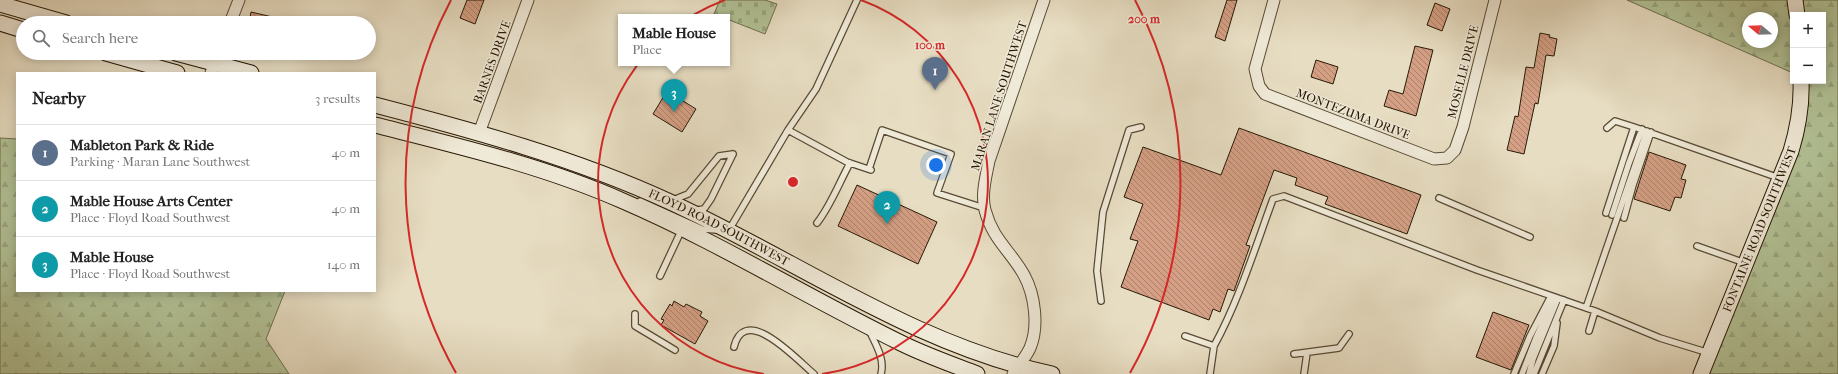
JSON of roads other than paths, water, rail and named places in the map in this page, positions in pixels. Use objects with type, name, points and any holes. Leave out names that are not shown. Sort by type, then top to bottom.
[{"type":"main road","points":[[1795,0],[1797,12]]},
{"type":"main road","points":[[0,4],[42,16]]},
{"type":"main road","points":[[0,23],[16,28]]},
{"type":"main road","points":[[131,60],[173,72]]},
{"type":"main road","points":[[203,60],[247,72]]},
{"type":"main road","name":"FONTAINE ROAD SOUTHWEST","points":[[1701,374],[1780,178],[1798,127],[1802,97],[1801,84]]},
{"type":"main road","name":"FLOYD ROAD SOUTHWEST","points":[[376,105],[480,132],[586,167],[669,201],[729,230],[885,312],[940,337],[1016,370],[1052,374]]},
{"type":"main road","name":"FLOYD ROAD SOUTHWEST","points":[[376,125],[473,150],[551,174],[621,200],[682,229],[902,344],[976,374]]},
{"type":"street","points":[[233,16],[239,0]]},
{"type":"street","name":"BARNES DRIVE","points":[[480,132],[528,0]]},
{"type":"street","name":"MARAN LANE SOUTHWEST","points":[[1016,370],[1030,348],[1034,334],[1032,296],[1024,274],[992,229],[984,208],[984,188],[989,161],[1044,0]]},
{"type":"street","name":"MONTEZUMA DRIVE","points":[[1274,0],[1255,69],[1259,86],[1265,94],[1434,159],[1447,158],[1455,150]]},
{"type":"street","name":"MOSELLE DRIVE","points":[[1455,150],[1463,127],[1495,0]]},
{"type":"lane","points":[[637,200],[702,229],[729,230],[788,130],[816,89],[857,0]]},
{"type":"lane","points":[[1607,128],[1615,121],[1780,178]]},
{"type":"lane","points":[[1101,301],[1097,271],[1103,212],[1130,130],[1141,127]]},
{"type":"lane","points":[[1586,308],[1634,127]]},
{"type":"lane","points":[[788,130],[850,163],[870,170],[882,130],[951,154],[937,193],[984,208]]},
{"type":"lane","points":[[1610,214],[1647,131]]},
{"type":"lane","points":[[1610,214],[1625,219],[1647,131]]},
{"type":"lane","points":[[669,201],[688,194],[720,156],[733,154],[711,199],[704,209],[690,212]]},
{"type":"lane","points":[[817,223],[829,208],[850,163]]},
{"type":"lane","points":[[600,192],[631,197]]},
{"type":"lane","points":[[1210,374],[1214,346],[1222,331],[1238,292],[1273,199],[1284,196],[1595,311],[1660,338],[1709,353]]},
{"type":"lane","points":[[1439,198],[1530,237]]},
{"type":"lane","points":[[660,276],[682,229]]},
{"type":"lane","points":[[1696,246],[1745,263]]},
{"type":"lane","points":[[1542,374],[1554,346],[1559,313],[1557,298]]},
{"type":"lane","points":[[1514,374],[1530,336],[1557,298]]},
{"type":"lane","points":[[1522,374],[1536,338],[1557,298]]},
{"type":"lane","points":[[1529,374],[1533,359],[1557,298]]},
{"type":"lane","points":[[1589,331],[1595,311]]},
{"type":"lane","points":[[1534,374],[1559,313]]},
{"type":"lane","points":[[635,314],[635,326],[675,350]]},
{"type":"lane","points":[[867,326],[880,352],[882,374]]},
{"type":"lane","points":[[734,347],[735,342],[744,332],[757,330],[763,332],[814,374]]},
{"type":"lane","points":[[1294,354],[1339,348],[1349,334]]},
{"type":"lane","points":[[1185,336],[1214,346]]},
{"type":"lane","points":[[1304,374],[1307,352]]},
{"type":"place","name":"Mableton Park & Ride","points":[[935,90]]},
{"type":"place","name":"Mable House","points":[[674,112]]},
{"type":"place","name":"Mable House Arts Center","points":[[887,224]]}]
